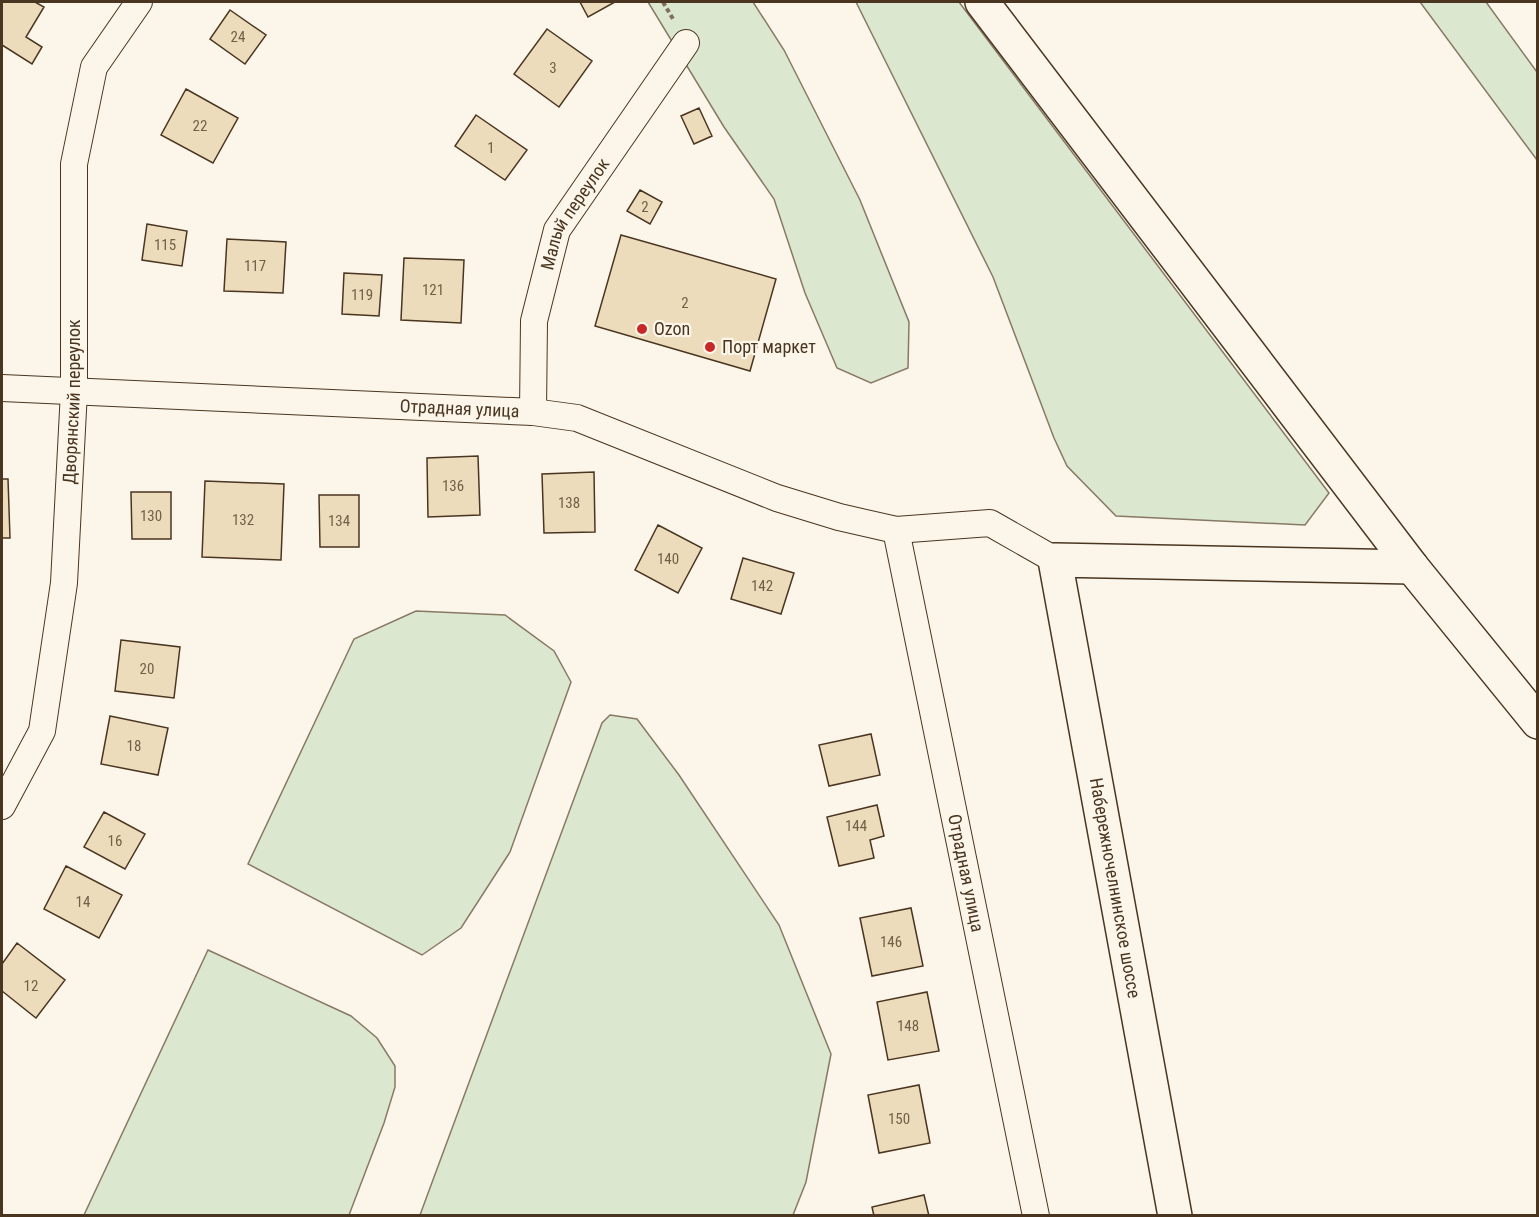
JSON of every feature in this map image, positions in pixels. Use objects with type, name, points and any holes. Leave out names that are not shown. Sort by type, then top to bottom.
[{"type":"main road","points":[[982,2],[1412,567],[1538,722]]},
{"type":"main road","points":[[1055,560],[1412,567]]},
{"type":"main road","name":"Набережночелнинское шоссе","points":[[1055,560],[1175,1215]]},
{"type":"street","name":"Дворянский переулок","points":[[2,806],[42,731],[64,583],[74,391],[74,164],[94,67],[139,2]]},
{"type":"street","name":"Малый переулок","points":[[533,412],[534,321],[556,230],[686,43]]},
{"type":"street","name":"Отрадная улица","points":[[2,388],[533,412],[576,418],[777,498],[838,517],[896,530],[990,523],[1055,560]]},
{"type":"street","name":"Отрадная улица","points":[[896,530],[1036,1215]]},
{"type":"green space","points":[[648,2],[753,2],[784,50],[860,200],[909,322],[908,368],[871,383],[837,368],[805,293],[774,199],[724,127]]},
{"type":"green space","points":[[856,2],[959,2],[1329,493],[1305,525],[1116,516],[1067,466],[1054,438],[993,277]]},
{"type":"green space","points":[[1420,2],[1486,2],[1537,72],[1537,160]]},
{"type":"green space","points":[[416,611],[505,615],[554,651],[571,682],[510,852],[461,928],[422,955],[248,864],[354,639]]},
{"type":"green space","points":[[610,715],[637,719],[679,775],[779,925],[831,1054],[806,1182],[793,1215],[420,1215],[602,723]]},
{"type":"green space","points":[[208,950],[351,1016],[377,1038],[395,1066],[395,1087],[384,1123],[349,1215],[84,1215]]},
{"type":"building","points":[[2,2],[35,2],[44,7],[26,37],[42,47],[32,64],[2,45]]},
{"type":"building","points":[[580,2],[615,2],[588,17]]},
{"type":"building","points":[[230,10],[266,35],[245,64],[210,39]]},
{"type":"building","points":[[547,29],[592,61],[559,107],[514,74]]},
{"type":"building","points":[[186,89],[238,118],[213,163],[161,135]]},
{"type":"building","points":[[699,108],[712,136],[694,144],[681,116]]},
{"type":"building","points":[[476,115],[527,150],[505,180],[455,146]]},
{"type":"building","points":[[640,190],[662,202],[650,224],[627,211]]},
{"type":"building","points":[[147,224],[187,231],[182,266],[142,260]]},
{"type":"building","points":[[621,235],[776,279],[750,371],[595,326]]},
{"type":"building","points":[[227,239],[286,242],[283,293],[224,291]]},
{"type":"building","points":[[404,258],[464,260],[461,323],[401,320]]},
{"type":"building","points":[[344,273],[382,275],[379,316],[342,314]]},
{"type":"building","points":[[478,456],[480,515],[428,517],[427,458]]},
{"type":"building","points":[[594,472],[595,532],[544,533],[542,474]]},
{"type":"building","points":[[2,479],[8,479],[10,538],[2,538]]},
{"type":"building","points":[[205,481],[284,484],[281,560],[202,557]]},
{"type":"building","points":[[131,492],[171,492],[171,539],[132,539]]},
{"type":"building","points":[[319,495],[359,495],[359,547],[320,547]]},
{"type":"building","points":[[658,525],[702,548],[678,593],[635,570]]},
{"type":"building","points":[[743,558],[794,573],[781,614],[731,599]]},
{"type":"building","points":[[121,640],[180,647],[174,698],[115,691]]},
{"type":"building","points":[[110,716],[168,728],[158,775],[101,764]]},
{"type":"building","points":[[871,734],[880,775],[829,786],[819,745]]},
{"type":"building","points":[[877,805],[884,836],[870,840],[874,858],[839,866],[827,817]]},
{"type":"building","points":[[104,812],[145,834],[125,869],[84,847]]},
{"type":"building","points":[[66,866],[122,895],[99,938],[44,909]]},
{"type":"building","points":[[911,908],[923,966],[872,976],[860,918]]},
{"type":"building","points":[[17,943],[65,980],[36,1018],[2,991],[2,964]]},
{"type":"building","points":[[927,992],[939,1051],[888,1060],[877,1002]]},
{"type":"building","points":[[919,1085],[930,1143],[879,1153],[868,1095]]},
{"type":"building","points":[[924,1195],[929,1216],[874,1216],[872,1207]]},
{"type":"place","name":"Ozon","points":[[642,329]]},
{"type":"place","name":"Порт маркет","points":[[710,347]]}]
